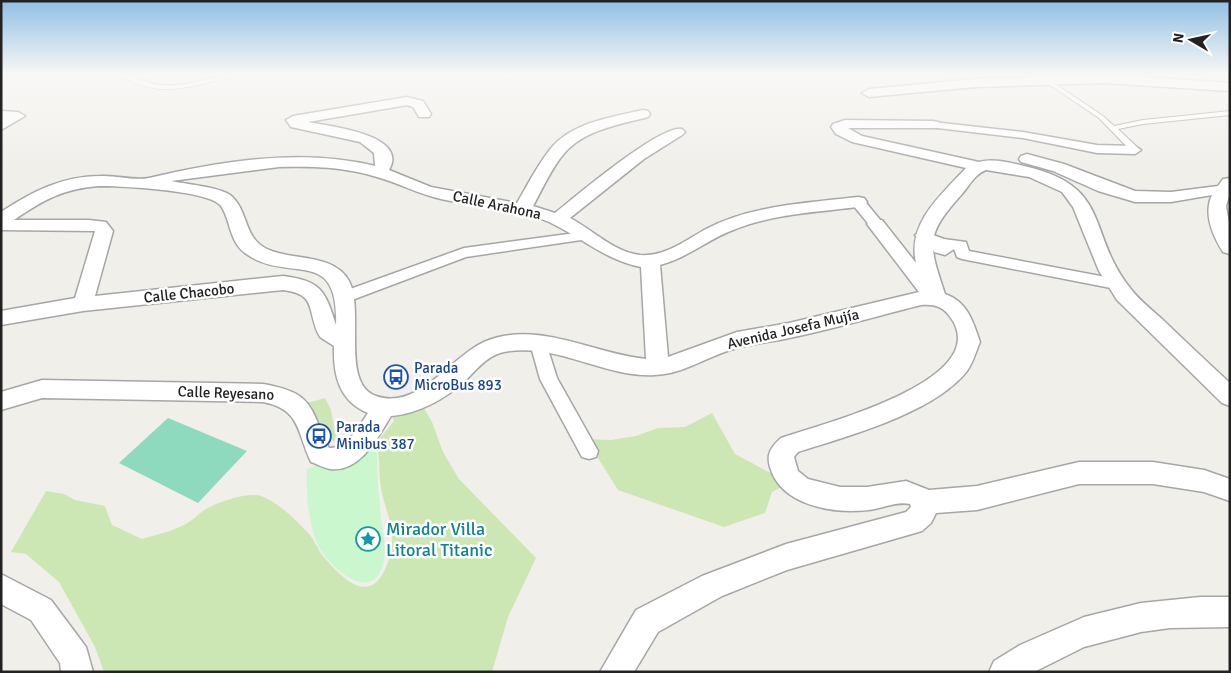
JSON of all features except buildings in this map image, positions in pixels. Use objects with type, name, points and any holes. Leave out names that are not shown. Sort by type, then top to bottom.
[{"type":"street","points":[[375,106],[292,120],[296,125],[365,138],[372,142],[384,156],[384,167],[380,172]]},
{"type":"street","points":[[419,106],[424,114]]},
{"type":"street","points":[[523,208],[560,147],[598,127],[643,114]]},
{"type":"street","points":[[1,115],[18,116],[1,126]]},
{"type":"street","points":[[1135,150],[1098,149],[1023,134],[933,124],[845,124],[838,127],[841,131],[857,139],[977,166],[986,165],[1008,168],[1047,177],[1074,194],[1116,284],[1186,356],[1230,397]]},
{"type":"street","points":[[557,220],[638,156],[677,132]]},
{"type":"street","points":[[1008,168],[1009,158],[1040,160],[1061,166],[1111,188],[1150,198],[1192,195],[1225,187]]},
{"type":"street","name":"Calle Arahona","points":[[152,183],[176,175],[281,160],[331,163],[380,172],[428,191],[523,208],[557,220],[615,254],[629,259],[650,262]]},
{"type":"street","points":[[936,296],[922,253],[922,235],[931,217],[977,166]]},
{"type":"street","points":[[1,220],[61,186],[96,182],[152,183],[222,197],[230,203],[241,238],[252,249],[276,258],[327,270],[339,279],[347,296],[344,338],[348,382],[353,393],[374,407],[384,408]]},
{"type":"street","points":[[1225,187],[1216,212],[1218,222],[1230,248]]},
{"type":"street","points":[[616,672],[647,621],[712,586],[786,557],[913,522],[922,515],[925,508],[919,496],[905,491],[868,499],[832,498],[806,492],[789,481],[783,472],[782,454],[790,446],[901,407],[926,394],[948,375],[967,351],[968,342],[966,325],[957,312],[946,301],[936,296],[903,260],[858,202],[798,209],[733,223],[679,251],[650,262],[658,367]]},
{"type":"street","points":[[1,225],[90,224],[100,226],[104,231],[83,304]]},
{"type":"street","points":[[922,235],[938,240],[939,249],[945,250],[946,243],[960,246],[962,254],[1116,284]]},
{"type":"street","points":[[347,296],[464,253],[583,236]]},
{"type":"street","name":"Calle Chacobo","points":[[1,318],[83,304],[283,283],[303,284],[312,290],[317,299],[327,332],[338,339],[344,338]]},
{"type":"street","name":"Avenida Josefa Mujía","points":[[384,408],[403,405],[426,396],[452,378],[484,351],[497,345],[514,342],[538,343],[634,365],[658,367],[735,341],[787,331],[936,296]]},
{"type":"street","points":[[538,343],[549,379],[589,451]]},
{"type":"street","name":"Calle Reyesano","points":[[4,396],[42,389],[263,393],[280,395],[291,399],[301,408],[320,455],[334,458],[346,455],[359,445],[384,408]]},
{"type":"street","points":[[923,502],[978,498],[1079,473],[1153,473],[1211,482],[1230,490]]},
{"type":"street","points":[[1,588],[41,610],[75,658],[77,672]]},
{"type":"street","points":[[1005,672],[1030,655],[1069,636],[1131,617],[1207,611],[1230,612]]},
{"type":"lane","points":[[1085,106],[1101,117],[1135,150]]},
{"type":"lane","points":[[1113,128],[1143,122],[1230,114]]},
{"type":"green space","points":[[415,393],[432,422],[443,452],[459,479],[536,558],[508,617],[492,672],[104,672],[95,647],[59,582],[26,554],[11,552],[46,491],[64,494],[75,500],[105,506],[112,525],[142,539],[182,526],[218,503],[233,498],[255,495],[274,503],[293,518],[311,536],[331,566],[349,581],[358,586],[366,587],[374,584],[382,576],[388,562],[392,540],[392,530],[380,481],[379,457],[376,443],[394,421],[390,411]]},
{"type":"green space","points":[[325,398],[331,410],[337,442],[333,441],[307,403]]},
{"type":"green space","points":[[712,413],[735,454],[789,483],[772,492],[765,513],[724,527],[618,490],[586,439],[611,440],[636,436],[658,428],[685,427]]},
{"type":"green space","points":[[168,418],[247,451],[198,503],[119,463]]},
{"type":"green space","points":[[373,442],[377,454],[381,519],[385,547],[384,558],[377,577],[369,582],[359,582],[338,570],[328,560],[316,541],[308,505],[307,469]]},
{"type":"place","name":"Parada MicroBus 893","points":[[396,377]]},
{"type":"place","name":"Parada Minibus 387","points":[[319,436]]},
{"type":"place","name":"Mirador Villa Litoral Titanic","points":[[368,539]]}]
